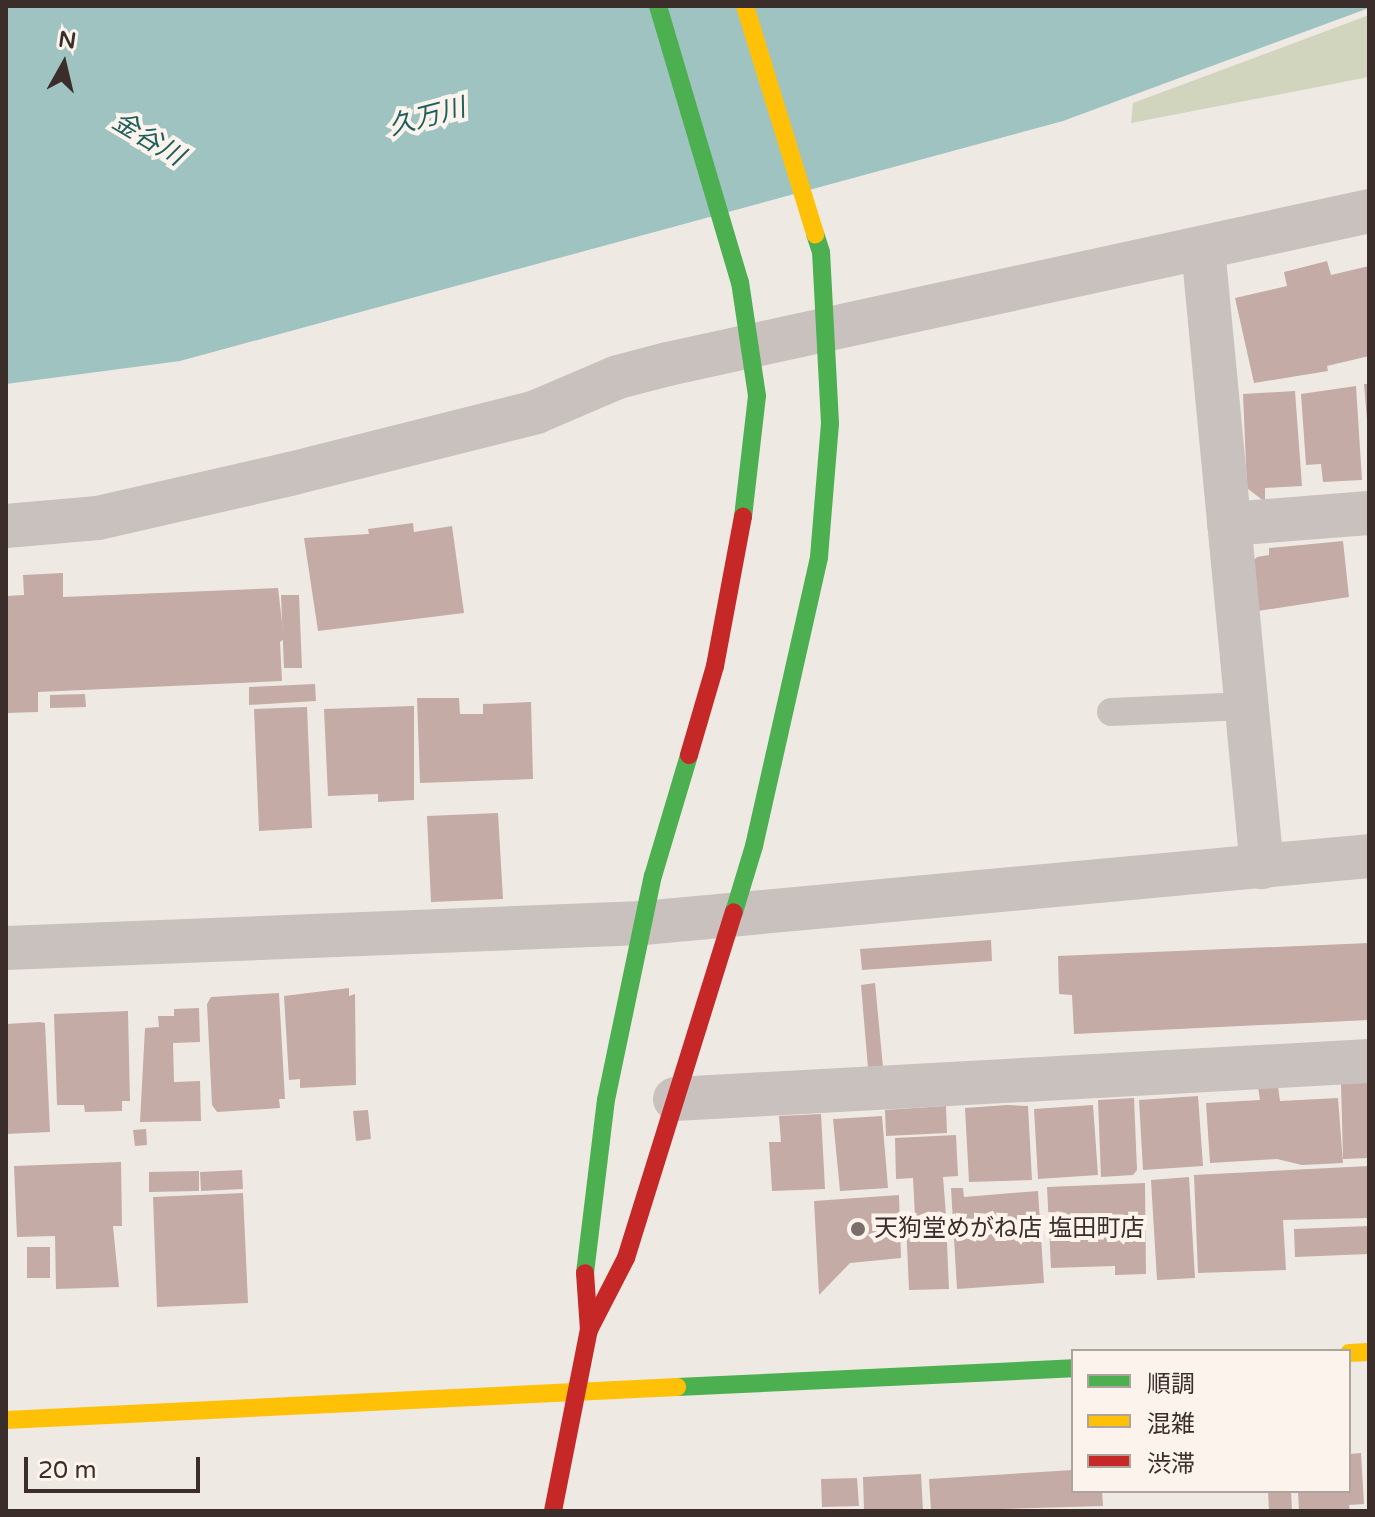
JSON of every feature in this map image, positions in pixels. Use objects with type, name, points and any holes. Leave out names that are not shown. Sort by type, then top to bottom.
[{"type":"street","points":[[553,1511],[589,1330],[584,1253],[606,1100],[643,923],[715,666],[747,497],[757,396],[753,345],[740,282],[658,6]]},
{"type":"street","points":[[589,1330],[626,1258],[754,846],[819,557],[830,423],[818,245],[745,6]]},
{"type":"street","points":[[6,526],[98,518],[290,474],[536,412],[618,377],[825,328],[1369,211]]},
{"type":"street","points":[[1203,248],[1262,867]]},
{"type":"street","points":[[1229,524],[1369,513]]},
{"type":"street","points":[[6,948],[732,917],[1369,856]]},
{"type":"street","points":[[675,1099],[1369,1061]]},
{"type":"street","points":[[6,1420],[578,1396],[1071,1368]]},
{"type":"lane","points":[[1111,712],[1246,706]]},
{"type":"green space","points":[[1369,15],[1369,77],[1131,123],[1133,103]]},
{"type":"water","points":[[6,6],[1369,8],[1063,121],[180,361],[6,384]]},
{"type":"building","points":[[1327,261],[1331,275],[1369,266],[1369,356],[1327,366],[1328,371],[1254,383],[1235,298],[1287,286],[1284,272]]},
{"type":"building","points":[[1364,384],[1369,384],[1369,420],[1367,420]]},
{"type":"building","points":[[1356,386],[1362,480],[1323,482],[1321,464],[1306,465],[1301,394]]},
{"type":"building","points":[[1295,391],[1302,486],[1265,488],[1265,502],[1247,488],[1243,394]]},
{"type":"building","points":[[413,523],[414,532],[452,526],[464,613],[318,631],[304,538],[369,534],[368,529]]},
{"type":"building","points":[[1343,541],[1349,597],[1258,611],[1252,562],[1257,557],[1269,555],[1269,548]]},
{"type":"building","points":[[63,573],[63,597],[278,588],[284,639],[280,642],[282,681],[38,692],[38,712],[6,713],[6,596],[24,595],[23,575]]},
{"type":"building","points":[[281,595],[299,595],[302,668],[284,668]]},
{"type":"building","points":[[315,684],[316,701],[249,705],[249,687]]},
{"type":"building","points":[[85,694],[86,707],[50,708],[50,695]]},
{"type":"building","points":[[417,698],[459,698],[460,714],[483,714],[483,704],[531,702],[533,779],[420,783]]},
{"type":"building","points":[[414,706],[414,800],[378,802],[378,794],[328,796],[324,709]]},
{"type":"building","points":[[307,707],[312,828],[259,831],[254,709]]},
{"type":"building","points":[[498,813],[503,899],[431,902],[427,816]]},
{"type":"building","points":[[991,940],[992,961],[862,970],[860,949]]},
{"type":"building","points":[[1369,943],[1369,1020],[1074,1034],[1072,995],[1059,994],[1058,956]]},
{"type":"building","points":[[875,983],[883,1067],[868,1068],[861,985]]},
{"type":"building","points":[[349,988],[349,996],[355,994],[356,1085],[300,1088],[300,1079],[289,1080],[284,996]]},
{"type":"building","points":[[279,993],[285,1099],[279,1099],[280,1108],[217,1112],[212,1105],[207,1004],[211,997]]},
{"type":"building","points":[[199,1008],[200,1042],[173,1043],[174,1082],[200,1081],[201,1121],[140,1122],[145,1028],[159,1027],[158,1016],[174,1016],[174,1009]]},
{"type":"building","points":[[128,1011],[130,1101],[122,1101],[122,1111],[85,1112],[84,1105],[57,1105],[54,1014]]},
{"type":"building","points":[[45,1023],[50,1132],[6,1134],[6,1024]]},
{"type":"building","points":[[1369,1082],[1369,1158],[1343,1159],[1341,1084]]},
{"type":"building","points":[[1278,1086],[1280,1101],[1338,1098],[1343,1163],[1302,1165],[1277,1159],[1210,1163],[1206,1103],[1260,1100],[1258,1087]]},
{"type":"building","points":[[1198,1096],[1203,1166],[1143,1170],[1139,1100]]},
{"type":"building","points":[[1134,1098],[1137,1170],[1133,1175],[1101,1177],[1098,1100]]},
{"type":"building","points":[[1093,1105],[1098,1175],[1038,1179],[1034,1109]]},
{"type":"building","points":[[946,1106],[947,1133],[886,1136],[885,1110]]},
{"type":"building","points":[[1028,1106],[1032,1180],[969,1182],[965,1108]]},
{"type":"building","points":[[368,1110],[371,1139],[356,1141],[353,1111]]},
{"type":"building","points":[[821,1114],[825,1189],[772,1191],[769,1142],[781,1142],[779,1116]]},
{"type":"building","points":[[882,1116],[888,1188],[840,1191],[833,1119]]},
{"type":"building","points":[[146,1129],[147,1145],[135,1146],[133,1130]]},
{"type":"building","points":[[956,1135],[958,1176],[943,1177],[946,1215],[915,1217],[913,1178],[896,1179],[895,1138]]},
{"type":"building","points":[[121,1162],[122,1226],[113,1226],[119,1287],[56,1289],[55,1236],[17,1237],[14,1166]]},
{"type":"building","points":[[1369,1166],[1369,1218],[1283,1220],[1286,1270],[1198,1273],[1194,1175]]},
{"type":"building","points":[[242,1170],[243,1189],[201,1191],[200,1172]]},
{"type":"building","points":[[199,1171],[199,1191],[149,1192],[149,1172]]},
{"type":"building","points":[[1189,1177],[1195,1278],[1157,1280],[1151,1180]]},
{"type":"building","points":[[1145,1183],[1146,1274],[1115,1275],[1115,1266],[1051,1268],[1047,1187]]},
{"type":"building","points":[[951,1188],[963,1188],[964,1197],[1038,1191],[1044,1283],[957,1289]]},
{"type":"building","points":[[243,1193],[248,1303],[157,1307],[153,1197]]},
{"type":"building","name":"天狗堂めがね店 塩田町店","points":[[899,1195],[901,1258],[850,1263],[819,1295],[814,1201]]},
{"type":"building","points":[[946,1221],[949,1289],[909,1290],[906,1222]]},
{"type":"building","points":[[1369,1226],[1369,1254],[1295,1257],[1294,1229]]},
{"type":"building","points":[[27,1247],[50,1247],[50,1278],[27,1278]]},
{"type":"building","points":[[1361,1453],[1364,1504],[1349,1505],[1350,1511],[1299,1511],[1298,1493],[1351,1493],[1351,1454]]},
{"type":"building","points":[[1071,1470],[1071,1493],[1102,1493],[1103,1506],[931,1511],[929,1479]]},
{"type":"building","points":[[921,1474],[923,1511],[864,1511],[863,1477]]},
{"type":"building","points":[[857,1478],[859,1506],[822,1507],[821,1479]]},
{"type":"building","points":[[1268,1493],[1291,1493],[1292,1511],[1269,1511]]},
{"type":"traffic: fast","points":[[658,6],[740,282],[757,396],[743,517]]},
{"type":"traffic: fast","points":[[734,912],[754,846],[819,557],[830,423],[821,252],[815,234]]},
{"type":"traffic: fast","points":[[585,1273],[606,1100],[653,876],[689,755]]},
{"type":"traffic: fast","points":[[677,1387],[1071,1368]]},
{"type":"traffic: slow","points":[[745,6],[815,234]]},
{"type":"traffic: slow","points":[[1351,1353],[1369,1352]]},
{"type":"traffic: slow","points":[[6,1420],[677,1387]]},
{"type":"traffic: jam","points":[[689,755],[715,666],[743,517]]},
{"type":"traffic: jam","points":[[589,1330],[626,1258],[734,912]]},
{"type":"traffic: jam","points":[[553,1511],[589,1330],[585,1273]]},
{"type":"place","name":"天狗堂めがね店 塩田町店","points":[[858,1229]]},
{"type":"water label","name":"久万川","points":[[427,117]]},
{"type":"water label","name":"金谷川","points":[[148,139]]}]
